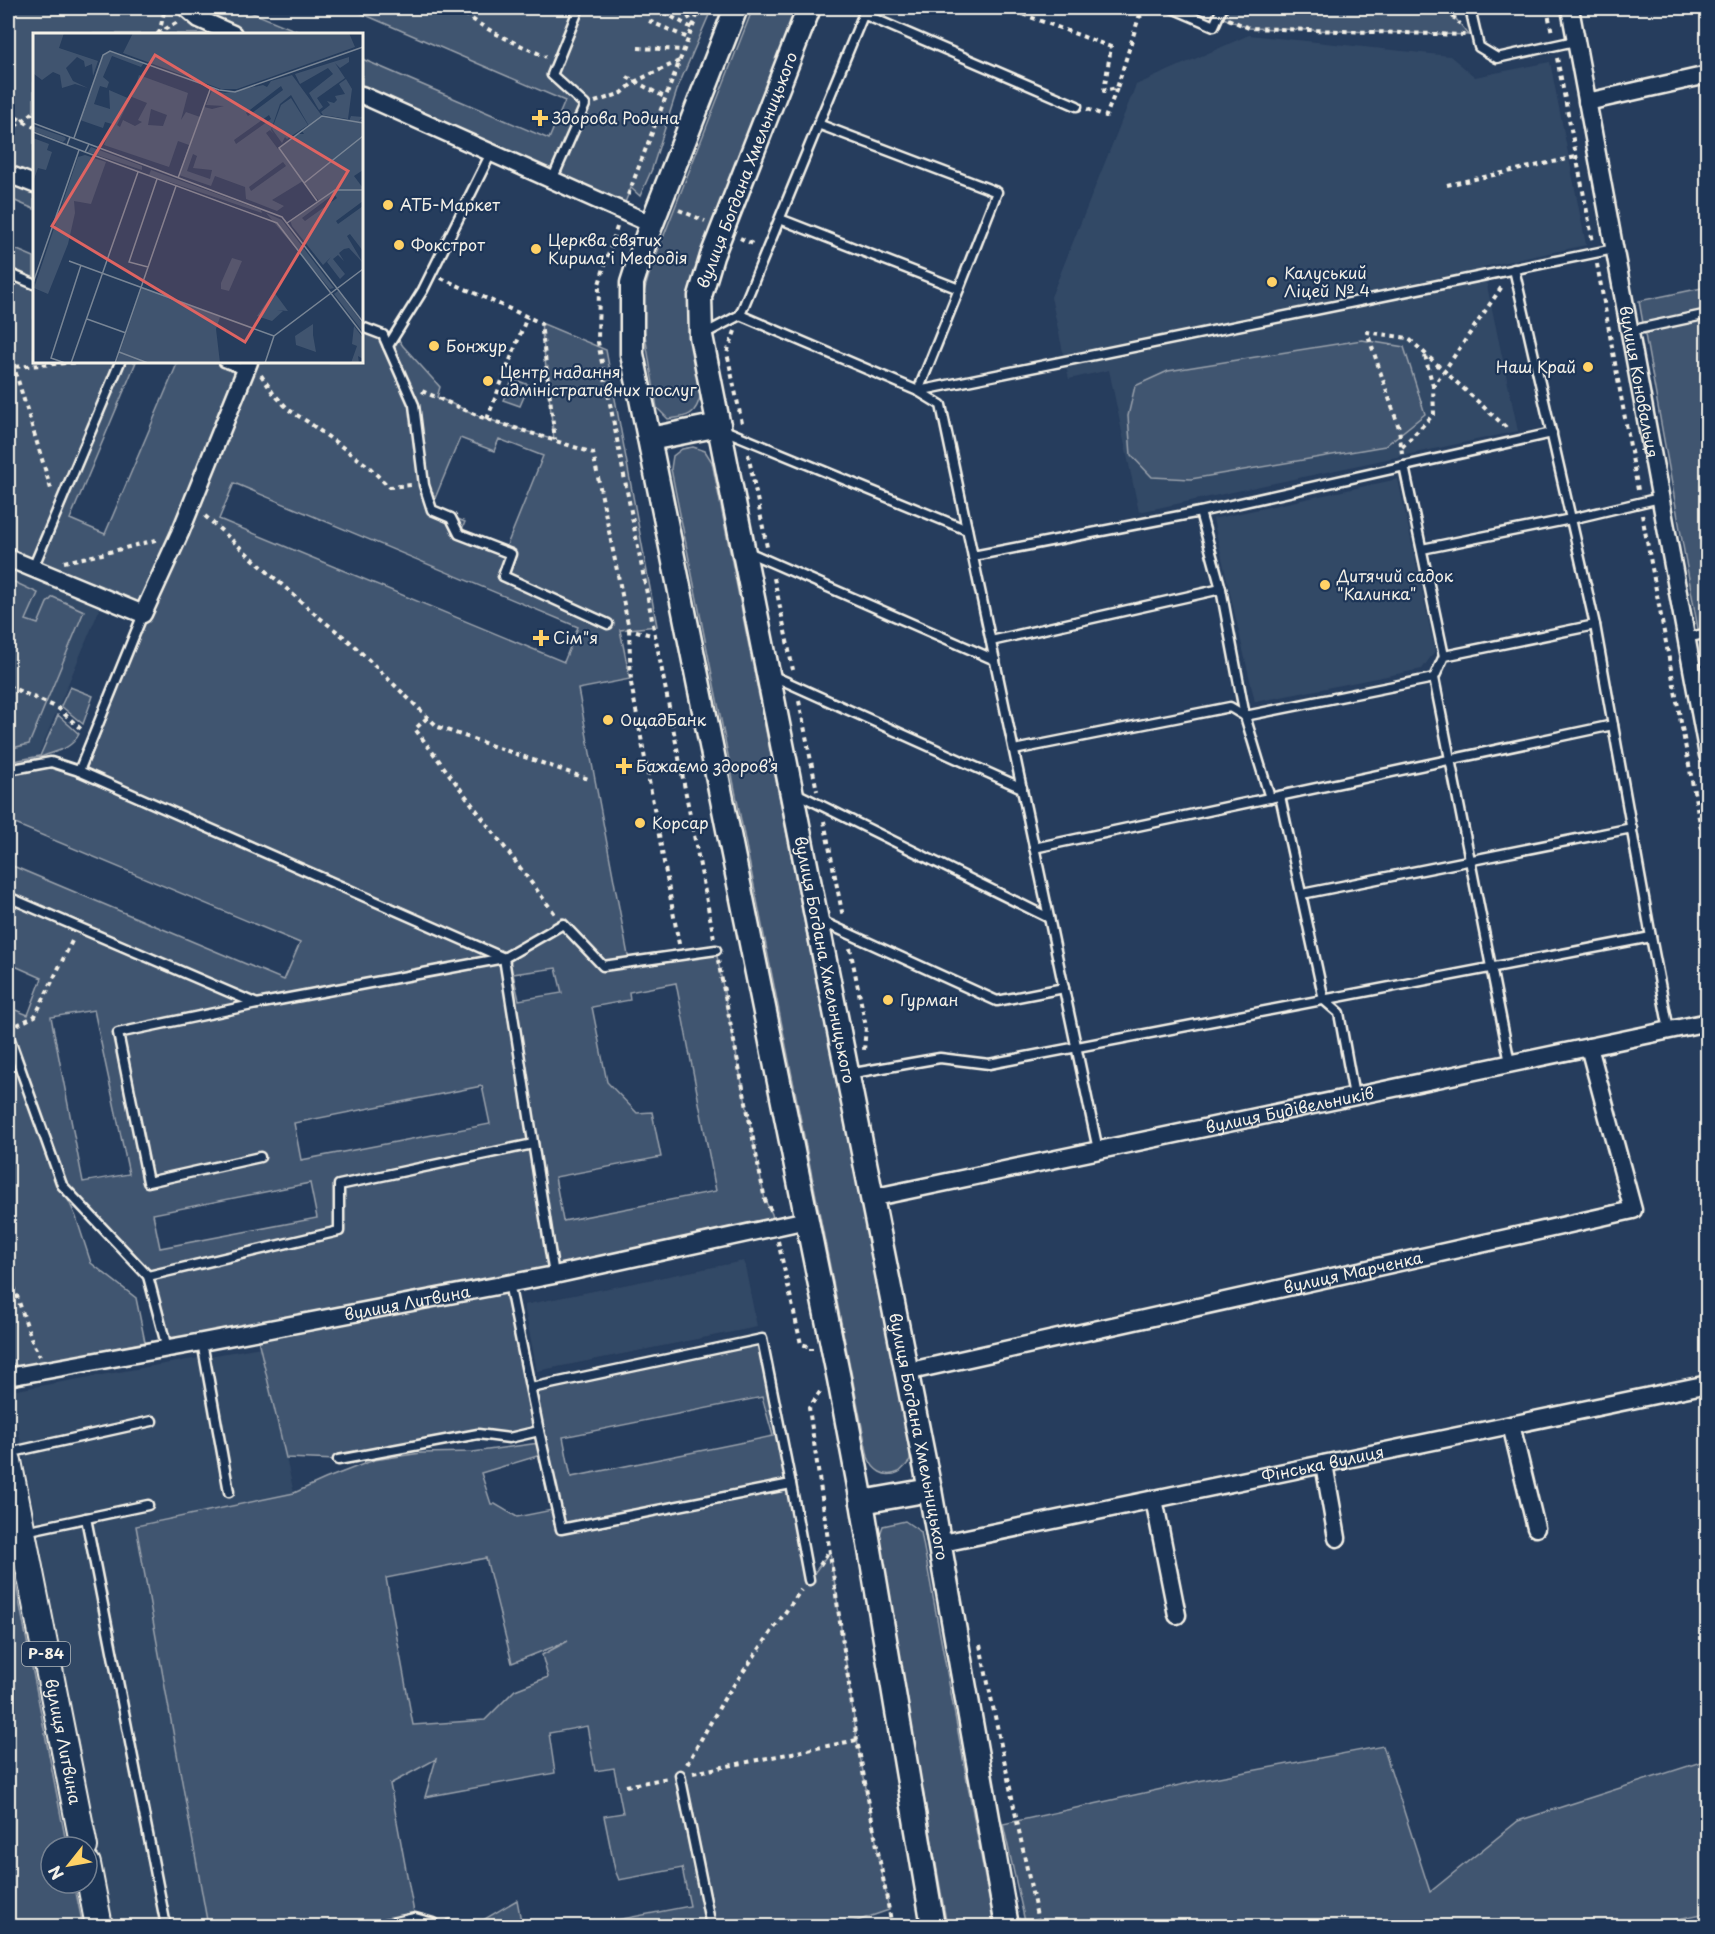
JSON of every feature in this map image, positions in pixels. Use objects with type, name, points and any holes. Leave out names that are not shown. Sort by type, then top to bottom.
[{"type":"main road","name":"вулиця Литвина","points":[[8,1461],[82,1835]]},
{"type":"main road","points":[[93,1895],[99,1926]]},
{"type":"street","points":[[736,8],[651,224],[632,283],[632,354],[862,1502],[933,1926]]},
{"type":"street","name":"вулиця Богдана Хмельницького","points":[[809,8],[712,256],[700,296],[701,336],[930,1490],[1007,1926]]},
{"type":"street","name":"вулиця Коновальця","points":[[1570,8],[1707,755]]},
{"type":"street","points":[[195,12],[230,33]]},
{"type":"street","points":[[1587,102],[1703,76]]},
{"type":"street","points":[[363,95],[651,224]]},
{"type":"street","points":[[8,174],[33,184]]},
{"type":"street","points":[[8,558],[143,614],[180,533],[247,366]]},
{"type":"street","points":[[650,439],[719,425]]},
{"type":"street","name":"вулиця Будівельників","points":[[872,1198],[1707,1022]]},
{"type":"street","name":"вулиця Марченка","points":[[906,1372],[1633,1210],[1589,1047]]},
{"type":"street","name":"вулиця Литвина","points":[[8,1377],[554,1275],[807,1220]]},
{"type":"street","name":"Фінська вулиця","points":[[938,1544],[1707,1384]]},
{"type":"street","points":[[1511,1425],[1536,1528]]},
{"type":"street","points":[[1324,1464],[1337,1538]]},
{"type":"street","points":[[862,1502],[930,1490]]},
{"type":"street","points":[[1155,1499],[1177,1615]]},
{"type":"lane","points":[[552,181],[585,105],[552,75],[579,8]]},
{"type":"lane","points":[[1172,8],[1214,26],[1220,12]]},
{"type":"lane","points":[[1470,8],[1479,47],[1497,58],[1575,41]]},
{"type":"lane","points":[[701,336],[740,315],[865,11],[1077,106]]},
{"type":"lane","points":[[818,124],[997,192],[918,391]]},
{"type":"lane","points":[[388,346],[423,290],[491,153]]},
{"type":"lane","points":[[780,219],[958,289]]},
{"type":"lane","points":[[918,391],[1614,249]]},
{"type":"lane","points":[[1514,269],[1595,624],[1669,1030]]},
{"type":"lane","points":[[8,273],[33,284]]},
{"type":"lane","points":[[1629,331],[1707,314]]},
{"type":"lane","points":[[740,315],[918,391],[941,405],[1098,1150]]},
{"type":"lane","points":[[363,327],[383,335],[414,405],[424,485],[430,508],[451,518],[459,534],[511,554],[503,576],[608,624]]},
{"type":"lane","points":[[33,568],[120,363]]},
{"type":"lane","points":[[230,363],[247,366]]},
{"type":"lane","points":[[719,425],[723,429],[967,530]]},
{"type":"lane","points":[[973,556],[1200,512],[1552,433]]},
{"type":"lane","points":[[1404,466],[1444,656],[1434,678],[1510,1063]]},
{"type":"lane","points":[[1422,549],[1571,519],[1660,498]]},
{"type":"lane","points":[[1200,512],[1221,590],[1245,716],[1270,798]]},
{"type":"lane","points":[[743,550],[995,660]]},
{"type":"lane","points":[[991,641],[1221,590]]},
{"type":"lane","points":[[79,771],[143,614]]},
{"type":"lane","points":[[1444,656],[1595,624]]},
{"type":"lane","points":[[1686,638],[1707,633]]},
{"type":"lane","points":[[768,673],[1022,788]]},
{"type":"lane","points":[[1014,750],[1230,707],[1245,716],[1434,678]]},
{"type":"lane","points":[[1034,848],[1613,725]]},
{"type":"lane","points":[[8,770],[51,762],[79,771],[504,958]]},
{"type":"lane","points":[[791,790],[1049,918]]},
{"type":"lane","points":[[1280,796],[1324,1000],[1339,1013],[1354,1096]]},
{"type":"lane","points":[[1302,894],[1632,828]]},
{"type":"lane","points":[[8,897],[257,1004]]},
{"type":"lane","points":[[816,918],[997,1001],[1064,988]]},
{"type":"lane","points":[[260,1157],[148,1182],[118,1033],[257,1004],[504,958],[563,924],[603,966],[716,950]]},
{"type":"lane","points":[[847,1074],[940,1058],[989,1064],[1651,937]]},
{"type":"lane","points":[[504,958],[554,1275]]},
{"type":"lane","points":[[8,1032],[62,1185],[148,1276],[167,1348]]},
{"type":"lane","points":[[148,1276],[339,1231],[339,1185],[533,1144]]},
{"type":"lane","points":[[509,1283],[561,1529],[791,1484]]},
{"type":"lane","points":[[531,1388],[762,1339],[809,1580]]},
{"type":"lane","points":[[201,1342],[229,1492]]},
{"type":"lane","points":[[8,1453],[152,1421]]},
{"type":"lane","points":[[338,1460],[478,1434],[509,1438],[539,1431]]},
{"type":"lane","points":[[21,1532],[148,1505]]},
{"type":"lane","points":[[86,1518],[165,1926]]},
{"type":"lane","points":[[680,1775],[711,1926]]},
{"type":"lane","points":[[375,1926],[416,1918],[433,1923],[434,1926]]},
{"type":"path","points":[[158,33],[165,8]]},
{"type":"path","points":[[458,8],[476,23],[496,35],[557,62]]},
{"type":"path","points":[[656,8],[693,27],[684,8]]},
{"type":"path","points":[[1006,8],[1111,47],[1104,91],[1118,88]]},
{"type":"path","points":[[1077,106],[1106,116],[1118,88],[1139,17],[1156,8]]},
{"type":"path","points":[[1547,8],[1595,253],[1707,866]]},
{"type":"path","points":[[160,33],[195,12]]},
{"type":"path","points":[[1220,12],[1249,28],[1469,35]]},
{"type":"path","points":[[649,21],[688,38]]},
{"type":"path","points":[[638,48],[684,50]]},
{"type":"path","points":[[585,105],[622,93],[634,82],[680,61]]},
{"type":"path","points":[[627,78],[666,98]]},
{"type":"path","points":[[8,113],[33,126]]},
{"type":"path","points":[[8,132],[33,113]]},
{"type":"path","points":[[1447,185],[1576,157]]},
{"type":"path","points":[[631,188],[638,191]]},
{"type":"path","points":[[669,206],[708,223]]},
{"type":"path","points":[[738,236],[767,250]]},
{"type":"path","points":[[1433,387],[1514,269]]},
{"type":"path","points":[[431,274],[541,323],[555,440]]},
{"type":"path","points":[[740,315],[728,353],[866,1027]]},
{"type":"path","points":[[487,419],[527,317]]},
{"type":"path","points":[[1404,466],[1399,428],[1367,332],[1408,338],[1520,440]]},
{"type":"path","points":[[1402,447],[1434,414],[1433,387],[1424,354]]},
{"type":"path","points":[[8,356],[14,367],[57,509]]},
{"type":"path","points":[[8,371],[14,367],[68,363]]},
{"type":"path","points":[[247,366],[259,372],[273,393],[289,410],[368,466],[389,487],[424,485]]},
{"type":"path","points":[[405,384],[487,419],[593,453],[629,628],[631,682],[681,955]]},
{"type":"path","points":[[192,504],[316,615],[349,641],[438,728],[591,780]]},
{"type":"path","points":[[33,568],[102,554],[180,533]]},
{"type":"path","points":[[629,628],[655,636]]},
{"type":"path","points":[[8,686],[58,708],[91,739]]},
{"type":"path","points":[[427,718],[415,729],[563,924]]},
{"type":"path","points":[[8,1032],[35,1016],[79,927]]},
{"type":"path","points":[[775,1228],[801,1344],[811,1347],[813,1359]]},
{"type":"path","points":[[8,1269],[33,1344],[48,1370]]},
{"type":"path","points":[[818,1382],[821,1394],[809,1407],[857,1740],[892,1926]]},
{"type":"path","points":[[680,1775],[724,1699],[830,1551]]},
{"type":"path","points":[[626,1786],[857,1740]]},
{"type":"path","points":[[1676,1926],[1707,1920]]},
{"type":"shaded area","points":[[8,8],[241,8],[302,33],[33,33],[33,209],[8,198]]},
{"type":"shaded area","points":[[349,8],[712,8],[678,87],[652,169],[640,196],[631,188],[621,212],[363,93],[363,59],[549,139],[565,101]]},
{"type":"shaded area","points":[[753,8],[799,8],[689,292],[689,308],[701,394],[699,401],[690,414],[668,419],[657,408],[644,329],[642,299],[650,271]]},
{"type":"shaded area","points":[[1222,8],[1454,8],[1456,19],[1469,35],[1249,28],[1218,16]]},
{"type":"shaded area","name":"Калуський Ліцей № 4","points":[[1249,35],[1450,56],[1475,77],[1550,62],[1586,245],[1483,267],[1518,431],[1139,512],[1109,370],[1069,379],[1051,297],[1136,85]]},
{"type":"shaded area","points":[[8,246],[33,257],[33,363],[136,363],[70,519],[105,534],[177,364],[174,363],[363,363],[363,327],[383,335],[388,346],[395,334],[440,387],[437,397],[481,417],[554,440],[541,323],[606,350],[657,626],[620,630],[630,679],[578,689],[629,961],[715,946],[765,1200],[772,1214],[775,1228],[509,1283],[531,1388],[762,1339],[810,1579],[830,1551],[857,1740],[889,1910],[857,1921],[830,1926],[586,1926],[690,1906],[682,1868],[619,1880],[604,1816],[623,1813],[614,1768],[595,1771],[587,1726],[549,1733],[555,1773],[425,1797],[436,1759],[390,1784],[415,1918],[376,1926],[208,1926],[136,1526],[294,1493],[374,1460],[421,1453],[473,1452],[539,1443],[539,1431],[338,1460],[286,1458],[256,1331],[167,1348],[148,1276],[63,1188],[76,1217],[91,1263],[136,1298],[145,1342],[20,1367],[8,1361],[8,1007],[28,1015],[42,978],[8,963],[8,864],[284,980],[300,943],[8,821],[8,762],[40,756],[58,715],[79,734],[72,744],[41,757],[85,772],[191,505],[143,614],[8,558]],"holes":[[[460,438],[494,451],[499,439],[543,456],[505,550],[461,532],[465,522],[431,508]],[[234,483],[578,627],[564,662],[219,519]],[[556,968],[562,993],[519,1000],[513,974]],[[676,983],[716,1191],[563,1221],[555,1177],[661,1157],[652,1112],[637,1113],[607,1082],[592,1007],[630,1000],[629,992]],[[94,1010],[129,1174],[83,1182],[51,1017]],[[482,1086],[490,1124],[301,1160],[294,1123]],[[310,1183],[317,1218],[160,1248],[153,1214]],[[762,1397],[773,1436],[571,1477],[563,1437]],[[544,1454],[559,1525],[552,1510],[517,1517],[491,1504],[481,1473]],[[486,1558],[512,1663],[568,1641],[542,1655],[548,1677],[515,1690],[485,1720],[413,1725],[386,1578]]]},
{"type":"shaded area","points":[[1707,287],[1707,679],[1639,301]]},
{"type":"shaded area","points":[[1362,340],[1404,347],[1425,414],[1385,446],[1191,479],[1152,477],[1131,455],[1128,416],[1135,386],[1168,371]]},
{"type":"shaded area","points":[[513,379],[529,385],[520,406],[503,400]]},
{"type":"shaded area","points":[[693,447],[705,451],[712,462],[910,1448],[910,1461],[894,1474],[880,1472],[868,1457],[671,469],[673,456],[682,449]]},
{"type":"shaded area","name":"Дитячий садок \"Калинка\"","points":[[1398,479],[1435,651],[1422,669],[1255,702],[1213,519]]},
{"type":"shaded area","points":[[8,563],[102,603],[38,756],[8,762]]},
{"type":"shaded area","points":[[8,579],[38,593],[26,620],[38,624],[47,603],[53,597],[84,611],[29,744],[8,749]]},
{"type":"shaded area","points":[[70,687],[93,696],[83,724],[61,706]]},
{"type":"shaded area","points":[[744,1261],[757,1327],[537,1371],[524,1305]]},
{"type":"shaded area","points":[[261,1347],[294,1493],[136,1526],[208,1926],[113,1926],[99,1853],[99,1835],[96,1835],[11,1391]]},
{"type":"shaded area","points":[[905,1521],[921,1532],[994,1926],[947,1926],[878,1540],[883,1526]]},
{"type":"shaded area","points":[[8,1544],[65,1835],[39,1835],[39,1895],[77,1895],[83,1926],[8,1926]]},
{"type":"shaded area","points":[[1383,1746],[1430,1892],[1518,1821],[1707,1760],[1707,1913],[1644,1926],[1026,1926],[1003,1824],[1198,1781]]},
{"type":"shaded area","points":[[517,1900],[522,1926],[473,1926]]},
{"type":"place","name":"Здорова Родина","points":[[540,118]]},
{"type":"place","name":"АТБ-Маркет","points":[[388,205]]},
{"type":"place","name":"Фокстрот","points":[[399,245]]},
{"type":"place","name":"Церква святих Кирила і Мефодія","points":[[536,249]]},
{"type":"place","name":"Калуський Ліцей № 4","points":[[1272,282]]},
{"type":"place","name":"Бонжур","points":[[434,346]]},
{"type":"place","name":"Наш Край","points":[[1588,367]]},
{"type":"place","name":"Центр надання адміністративних послуг","points":[[488,381]]},
{"type":"place","name":"Дитячий садок \"Калинка\"","points":[[1325,585]]},
{"type":"place","name":"Сім\"я","points":[[541,638]]},
{"type":"place","name":"ОщадБанк","points":[[608,720]]},
{"type":"place","name":"Бажаємо здоровʼя","points":[[624,766]]},
{"type":"place","name":"Корсар","points":[[640,823]]},
{"type":"place","name":"Гурман","points":[[888,1000]]}]
